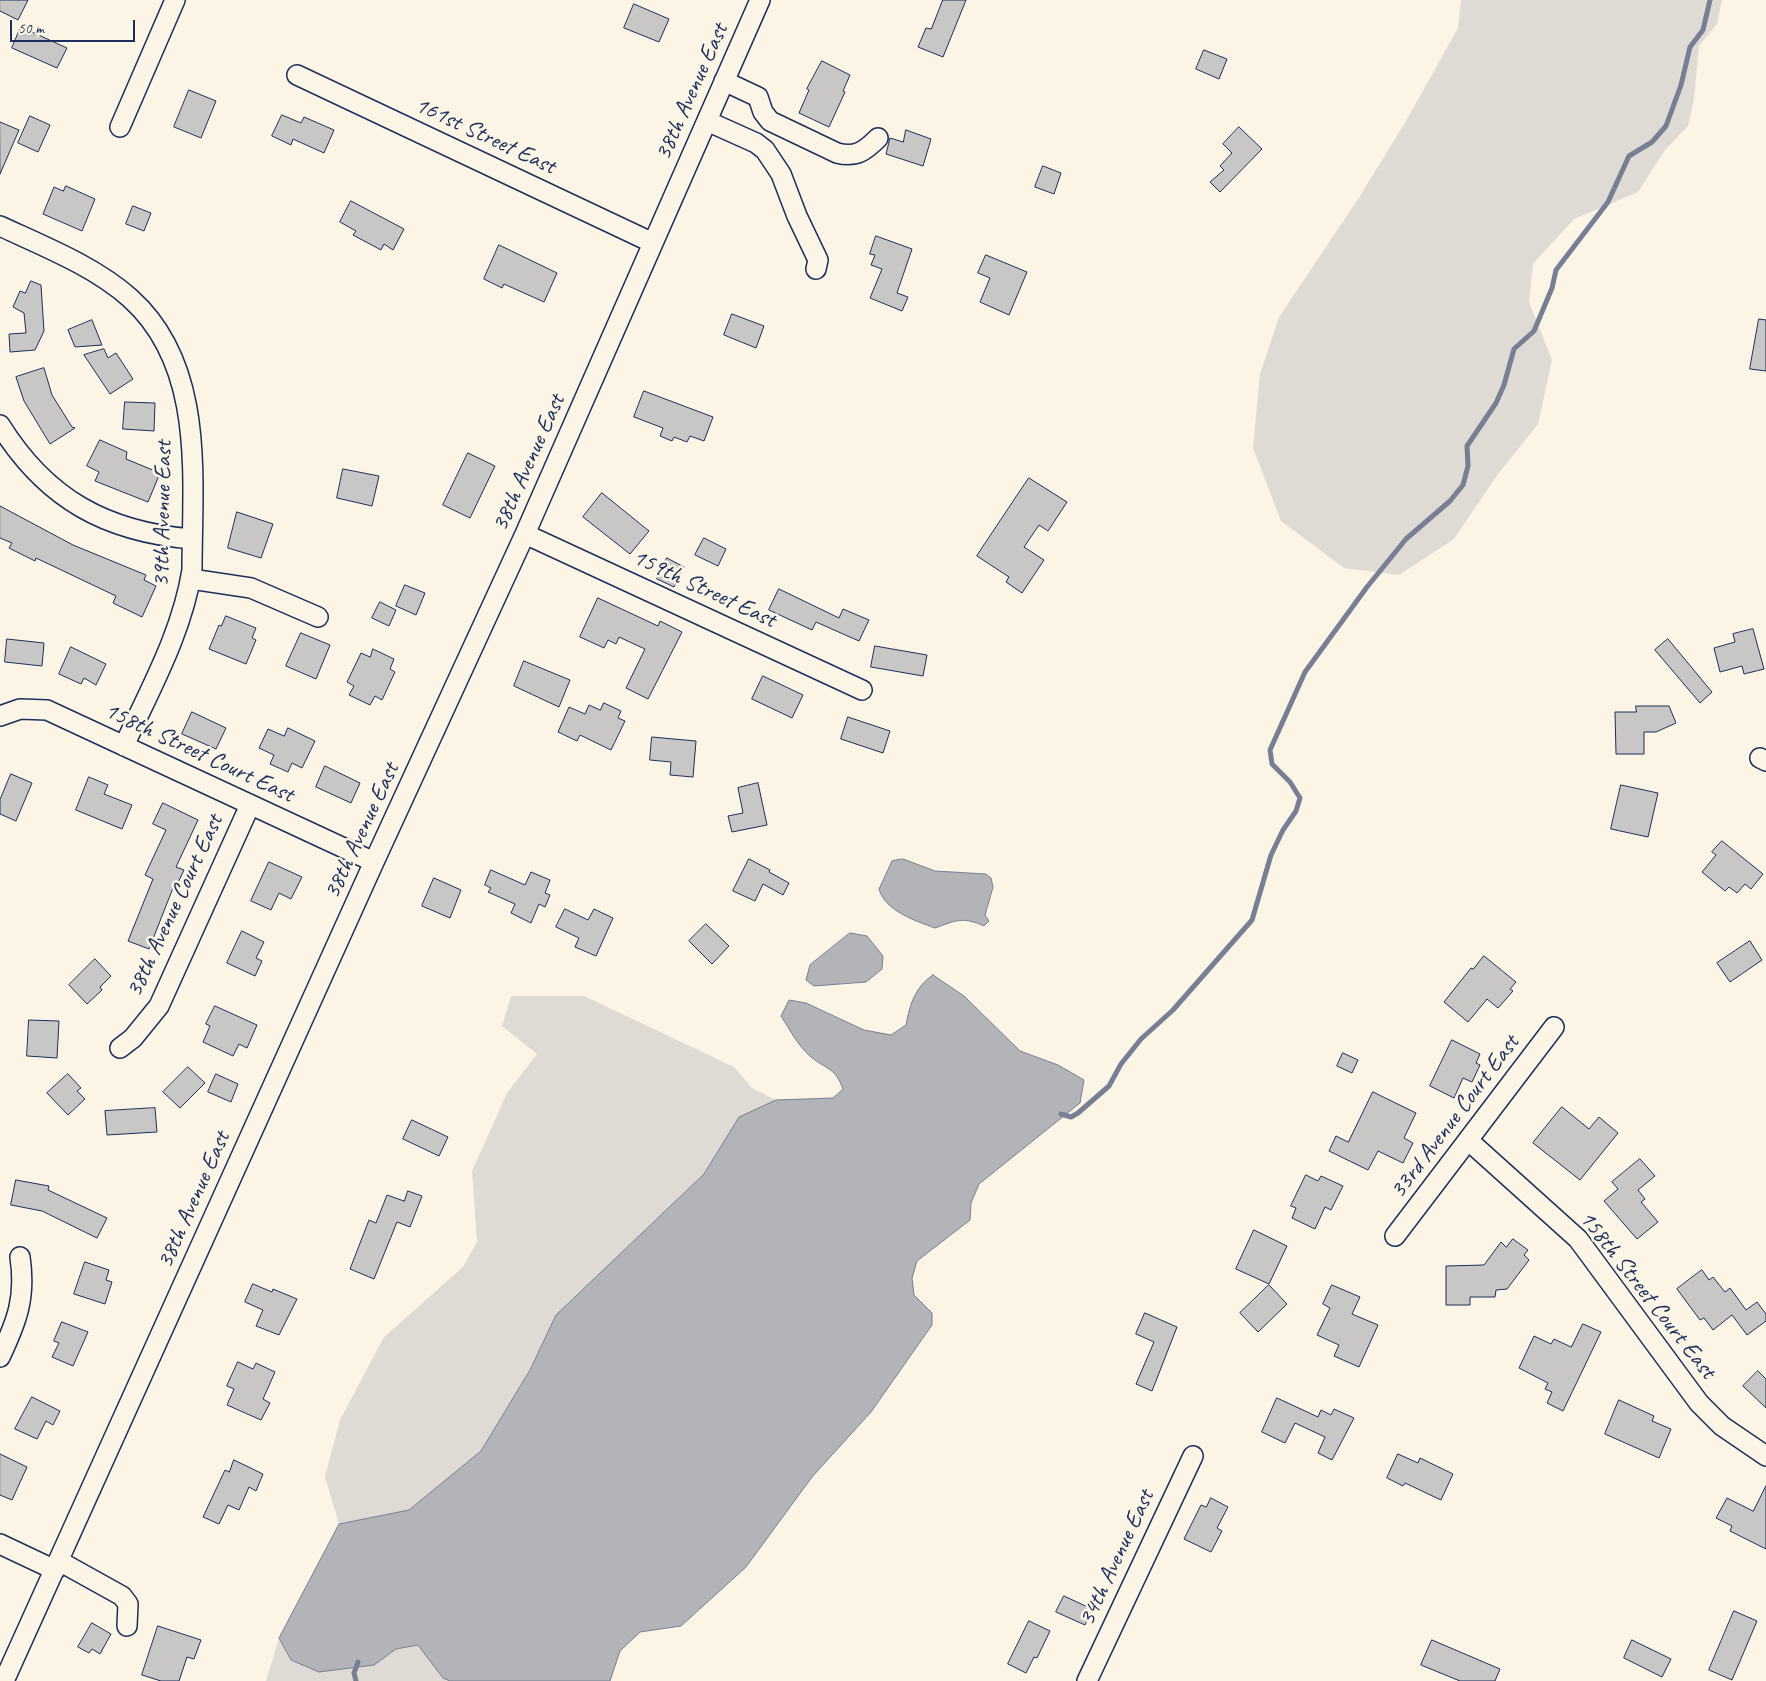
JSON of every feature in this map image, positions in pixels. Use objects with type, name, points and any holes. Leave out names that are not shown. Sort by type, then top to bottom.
[{"type":"street","points":[[120,127],[175,0]]},
{"type":"street","name":"38th Avenue East","points":[[4,1681],[374,862],[525,534],[760,0]]},
{"type":"street","name":"161st Street East","points":[[297,75],[653,243]]},
{"type":"street","points":[[724,81],[758,97],[762,112],[770,121],[837,153],[847,156],[860,154],[878,138]]},
{"type":"street","points":[[707,121],[756,143],[765,150],[781,174],[797,216],[818,260],[816,268]]},
{"type":"street","name":"39th Avenue East","points":[[1,228],[85,268],[112,284],[141,309],[161,336],[183,385],[191,439],[191,579],[184,610],[173,641],[124,746]]},
{"type":"street","points":[[0,425],[17,453],[37,476],[60,494],[110,522],[134,531],[192,540]]},
{"type":"street","name":"159th Street East","points":[[525,534],[862,690]]},
{"type":"street","points":[[191,579],[251,588],[318,617]]},
{"type":"street","name":"158th Street Court East","points":[[0,716],[20,708],[47,710],[374,862]]},
{"type":"street","name":"38th Avenue Court East","points":[[120,1048],[133,1038],[159,1006],[250,805]]},
{"type":"street","name":"33rd Avenue Court East","points":[[1395,1236],[1554,1027]]},
{"type":"street","name":"158th Street Court East","points":[[1469,1140],[1578,1240],[1699,1403],[1722,1426],[1766,1456]]},
{"type":"street","points":[[0,1357],[17,1320],[21,1304],[20,1257]]},
{"type":"street","name":"34th Avenue East","points":[[1087,1681],[1193,1456]]},
{"type":"street","points":[[0,1544],[57,1566],[122,1596],[128,1604],[126,1626]]},
{"type":"shaded area","points":[[1461,0],[1722,0],[1717,24],[1699,46],[1694,99],[1688,126],[1665,150],[1638,192],[1574,219],[1533,264],[1529,302],[1552,360],[1538,424],[1498,474],[1454,539],[1399,575],[1344,568],[1281,521],[1253,448],[1260,374],[1279,317],[1358,199],[1406,121],[1458,28]]},
{"type":"shaded area","points":[[903,859],[935,871],[986,874],[991,878],[993,887],[985,915],[989,921],[984,926],[964,920],[935,928],[894,909],[882,897],[879,889],[892,861]]},
{"type":"shaded area","points":[[850,933],[867,936],[883,956],[882,969],[866,982],[814,986],[806,980],[810,965]]},
{"type":"shaded area","points":[[933,975],[964,996],[1020,1051],[1058,1065],[1084,1080],[1080,1103],[979,1184],[971,1203],[970,1220],[917,1261],[912,1278],[914,1295],[932,1313],[932,1325],[871,1412],[812,1477],[746,1567],[681,1626],[640,1632],[620,1651],[610,1681],[450,1681],[443,1678],[418,1645],[396,1649],[374,1665],[319,1672],[291,1660],[279,1638],[339,1524],[409,1510],[481,1451],[530,1370],[556,1315],[704,1174],[739,1117],[776,1100],[833,1098],[843,1089],[834,1073],[811,1057],[794,1038],[781,1016],[789,1000],[806,1003],[864,1030],[891,1035],[906,1025],[914,997],[922,985]]},
{"type":"shaded area","points":[[511,996],[584,996],[734,1067],[752,1088],[776,1100],[739,1117],[704,1174],[556,1315],[530,1370],[481,1451],[409,1510],[339,1524],[325,1477],[340,1420],[384,1337],[463,1267],[477,1242],[472,1171],[507,1093],[537,1054],[502,1026]]},
{"type":"shaded area","points":[[279,1638],[291,1660],[374,1665],[396,1649],[418,1645],[443,1678],[450,1681],[266,1681]]},
{"type":"building","points":[[0,0],[28,0],[18,20],[0,11]]},
{"type":"building","points":[[943,0],[966,0],[943,57],[918,47],[926,28],[931,29]]},
{"type":"building","points":[[634,4],[669,19],[659,42],[624,28]]},
{"type":"building","points":[[21,27],[67,48],[57,68],[12,48]]},
{"type":"building","points":[[1204,50],[1227,59],[1219,79],[1196,69]]},
{"type":"building","points":[[822,61],[850,75],[843,91],[845,92],[829,127],[799,113],[809,90],[807,89]]},
{"type":"building","points":[[189,90],[216,101],[201,138],[174,127]]},
{"type":"building","points":[[282,115],[301,123],[304,117],[334,130],[324,153],[293,139],[291,145],[272,136]]},
{"type":"building","points":[[30,116],[50,125],[38,152],[18,143]]},
{"type":"building","points":[[0,122],[19,130],[0,174]]},
{"type":"building","points":[[1239,127],[1262,149],[1220,192],[1210,182],[1224,170],[1220,166],[1232,153],[1223,144]]},
{"type":"building","points":[[906,130],[931,139],[923,166],[886,154],[890,138],[903,142]]},
{"type":"building","points":[[1043,166],[1061,173],[1054,194],[1035,187]]},
{"type":"building","points":[[66,186],[95,199],[82,231],[43,214],[54,187],[63,191]]},
{"type":"building","points":[[351,201],[404,229],[393,250],[384,244],[381,250],[353,235],[356,231],[340,222]]},
{"type":"building","points":[[133,206],[151,213],[144,231],[126,224]]},
{"type":"building","points":[[876,236],[912,249],[897,293],[908,297],[902,311],[870,298],[882,269],[871,265],[875,255],[870,254]]},
{"type":"building","points":[[499,245],[557,273],[544,302],[504,284],[502,288],[484,279]]},
{"type":"building","points":[[986,255],[1027,272],[1009,315],[980,302],[990,278],[978,273]]},
{"type":"building","points":[[31,281],[41,285],[44,331],[35,350],[10,352],[9,334],[26,333],[24,313],[13,307],[20,291],[25,293]]},
{"type":"building","points":[[732,314],[764,326],[756,348],[724,335]]},
{"type":"building","points":[[1759,319],[1766,320],[1766,371],[1750,369]]},
{"type":"building","points":[[92,320],[102,345],[75,347],[68,330]]},
{"type":"building","points":[[104,349],[108,358],[116,353],[133,379],[110,394],[84,355]]},
{"type":"building","points":[[44,368],[52,395],[72,427],[75,428],[50,444],[24,401],[16,377]]},
{"type":"building","points":[[644,391],[713,417],[704,441],[690,436],[687,442],[674,437],[672,441],[660,436],[663,428],[634,417]]},
{"type":"building","points":[[125,402],[155,403],[154,431],[123,429]]},
{"type":"building","points":[[100,440],[127,452],[126,459],[160,473],[148,502],[95,481],[99,472],[87,466]]},
{"type":"building","points":[[468,453],[495,466],[470,518],[443,505]]},
{"type":"building","points":[[343,469],[379,476],[372,506],[337,498]]},
{"type":"building","points":[[1029,478],[1067,502],[1048,531],[1039,525],[1024,547],[1044,560],[1022,593],[1006,582],[1009,577],[977,556]]},
{"type":"building","points":[[602,493],[649,531],[630,554],[583,517]]},
{"type":"building","points":[[0,506],[73,545],[146,575],[144,580],[156,586],[142,617],[113,603],[116,596],[36,558],[35,561],[9,548],[12,543],[0,538]]},
{"type":"building","points":[[237,512],[273,524],[261,558],[228,548]]},
{"type":"building","points":[[704,538],[726,549],[718,566],[695,555]]},
{"type":"building","points":[[667,558],[684,567],[674,587],[657,579]]},
{"type":"building","points":[[405,585],[425,593],[416,615],[396,606]]},
{"type":"building","points":[[779,589],[839,618],[843,609],[869,620],[859,641],[816,622],[812,630],[769,610]]},
{"type":"building","points":[[598,598],[658,626],[660,621],[682,632],[648,699],[626,688],[645,649],[619,637],[616,644],[608,640],[604,648],[580,637]]},
{"type":"building","points":[[380,602],[396,610],[389,626],[372,618]]},
{"type":"building","points":[[226,616],[256,628],[252,638],[256,640],[246,664],[209,649],[219,625],[221,626]]},
{"type":"building","points":[[1753,629],[1764,669],[1744,674],[1742,666],[1720,672],[1714,648],[1735,642],[1733,634]]},
{"type":"building","points":[[301,633],[330,645],[316,679],[286,666]]},
{"type":"building","points":[[7,639],[44,643],[42,666],[5,662]]},
{"type":"building","points":[[1668,639],[1712,692],[1700,703],[1655,650]]},
{"type":"building","points":[[875,646],[927,655],[923,676],[871,667]]},
{"type":"building","points":[[71,647],[106,664],[96,685],[84,678],[81,684],[59,674]]},
{"type":"building","points":[[373,649],[394,659],[390,669],[395,672],[382,700],[375,696],[370,705],[349,695],[354,686],[347,682],[361,653],[370,657]]},
{"type":"building","points":[[524,661],[570,680],[559,707],[514,686]]},
{"type":"building","points":[[763,676],[803,695],[792,718],[752,699]]},
{"type":"building","points":[[604,703],[621,711],[618,718],[625,721],[611,750],[580,735],[577,741],[558,732],[569,707],[585,714],[589,705],[600,710]]},
{"type":"building","points":[[1636,706],[1669,706],[1676,723],[1656,732],[1644,732],[1644,754],[1616,754],[1615,712],[1636,712]]},
{"type":"building","points":[[192,712],[226,728],[216,749],[182,734]]},
{"type":"building","points":[[848,717],[890,731],[883,753],[841,739]]},
{"type":"building","points":[[288,728],[315,741],[302,768],[292,763],[288,772],[270,764],[274,755],[259,748],[268,729],[284,736]]},
{"type":"building","points":[[652,737],[696,741],[693,777],[670,775],[671,762],[650,760]]},
{"type":"building","points":[[325,766],[360,783],[351,803],[316,787]]},
{"type":"building","points":[[11,774],[32,783],[16,821],[0,814],[0,800]]},
{"type":"building","points":[[89,777],[108,785],[104,794],[132,805],[122,829],[76,810]]},
{"type":"building","points":[[758,783],[767,825],[732,832],[728,816],[743,813],[738,788]]},
{"type":"building","points":[[1621,785],[1658,793],[1648,837],[1611,829]]},
{"type":"building","points":[[163,803],[198,820],[176,867],[184,870],[175,889],[173,888],[149,949],[128,941],[153,879],[145,875],[166,830],[153,824]]},
{"type":"building","points":[[1722,841],[1763,874],[1751,889],[1745,884],[1737,893],[1729,887],[1725,891],[1702,872],[1716,855],[1712,852]]},
{"type":"building","points":[[749,859],[789,883],[783,895],[763,884],[755,901],[733,891]]},
{"type":"building","points":[[269,862],[302,877],[291,899],[279,893],[271,910],[251,901]]},
{"type":"building","points":[[491,870],[525,885],[531,872],[550,880],[545,893],[550,895],[545,907],[539,904],[531,923],[511,913],[515,904],[488,892],[491,888],[485,885]]},
{"type":"building","points":[[434,878],[461,890],[450,918],[422,906]]},
{"type":"building","points":[[565,909],[588,920],[594,909],[613,918],[596,956],[575,947],[579,938],[556,927]]},
{"type":"building","points":[[706,924],[729,946],[712,964],[689,941]]},
{"type":"building","points":[[242,931],[264,942],[256,958],[262,961],[255,976],[227,963]]},
{"type":"building","points":[[1750,941],[1762,960],[1730,982],[1717,963]]},
{"type":"building","points":[[1484,956],[1516,982],[1510,989],[1513,991],[1498,1008],[1487,999],[1468,1022],[1444,1002],[1471,968],[1473,969]]},
{"type":"building","points":[[95,959],[111,976],[100,987],[102,990],[87,1004],[69,985]]},
{"type":"building","points":[[215,1006],[257,1025],[247,1048],[239,1044],[233,1056],[203,1042],[210,1026],[206,1024]]},
{"type":"building","points":[[29,1020],[59,1021],[57,1058],[27,1056]]},
{"type":"building","points":[[1452,1040],[1480,1054],[1476,1063],[1480,1065],[1472,1082],[1463,1078],[1454,1098],[1430,1086]]},
{"type":"building","points":[[1343,1053],[1358,1060],[1352,1073],[1337,1066]]},
{"type":"building","points":[[188,1067],[205,1083],[180,1108],[163,1092]]},
{"type":"building","points":[[68,1074],[81,1088],[77,1091],[85,1099],[68,1115],[47,1093]]},
{"type":"building","points":[[216,1074],[238,1084],[231,1102],[208,1092]]},
{"type":"building","points":[[1373,1092],[1416,1113],[1404,1138],[1413,1143],[1403,1163],[1378,1151],[1368,1170],[1329,1151],[1336,1136],[1348,1142]]},
{"type":"building","points":[[1562,1107],[1589,1129],[1599,1117],[1618,1133],[1580,1180],[1533,1143]]},
{"type":"building","points":[[155,1108],[157,1132],[107,1135],[105,1111]]},
{"type":"building","points":[[412,1120],[448,1137],[439,1156],[403,1139]]},
{"type":"building","points":[[1640,1159],[1655,1176],[1638,1190],[1645,1199],[1641,1202],[1658,1222],[1637,1239],[1604,1201],[1618,1189],[1612,1182]]},
{"type":"building","points":[[1306,1175],[1318,1181],[1321,1176],[1343,1186],[1331,1210],[1325,1207],[1315,1229],[1292,1218],[1296,1208],[1291,1206]]},
{"type":"building","points":[[16,1180],[49,1186],[48,1190],[107,1218],[97,1238],[42,1211],[11,1205]]},
{"type":"building","points":[[408,1191],[422,1196],[410,1227],[397,1222],[374,1279],[350,1269],[369,1220],[376,1223],[387,1195],[404,1201]]},
{"type":"building","points":[[1254,1230],[1287,1246],[1269,1284],[1236,1269]]},
{"type":"building","points":[[1513,1239],[1528,1250],[1524,1255],[1529,1260],[1507,1289],[1496,1290],[1495,1297],[1470,1297],[1470,1305],[1446,1305],[1446,1266],[1484,1265],[1501,1242],[1506,1247]]},
{"type":"building","points":[[85,1262],[109,1270],[106,1280],[112,1282],[105,1304],[74,1294]]},
{"type":"building","points":[[1702,1270],[1709,1280],[1713,1277],[1725,1292],[1730,1288],[1746,1310],[1757,1302],[1766,1314],[1766,1321],[1747,1335],[1732,1315],[1713,1330],[1704,1318],[1700,1320],[1677,1289]]},
{"type":"building","points":[[253,1284],[272,1292],[273,1289],[297,1299],[279,1335],[256,1326],[263,1310],[245,1302]]},
{"type":"building","points":[[1269,1285],[1287,1304],[1258,1332],[1240,1313]]},
{"type":"building","points":[[1332,1285],[1360,1297],[1352,1314],[1378,1325],[1359,1367],[1334,1356],[1339,1345],[1317,1335],[1330,1308],[1323,1304]]},
{"type":"building","points":[[1145,1313],[1177,1327],[1152,1391],[1136,1384],[1154,1342],[1136,1334]]},
{"type":"building","points":[[62,1322],[88,1332],[73,1366],[52,1357],[59,1343],[54,1341]]},
{"type":"building","points":[[1583,1324],[1601,1332],[1563,1411],[1547,1403],[1552,1392],[1545,1389],[1548,1383],[1519,1368],[1534,1336],[1551,1344],[1554,1339],[1571,1347]]},
{"type":"building","points":[[238,1362],[253,1369],[256,1363],[275,1372],[263,1399],[270,1403],[261,1420],[227,1405],[234,1389],[227,1386]]},
{"type":"building","points":[[1758,1371],[1766,1379],[1766,1408],[1743,1386]]},
{"type":"building","points":[[32,1397],[60,1411],[53,1425],[46,1421],[37,1439],[15,1429]]},
{"type":"building","points":[[1277,1398],[1318,1417],[1321,1410],[1331,1415],[1334,1409],[1354,1418],[1332,1460],[1318,1453],[1325,1437],[1295,1423],[1285,1443],[1262,1432]]},
{"type":"building","points":[[1619,1400],[1654,1416],[1652,1421],[1671,1429],[1659,1458],[1605,1434]]},
{"type":"building","points":[[0,1454],[27,1467],[12,1500],[0,1495]]},
{"type":"building","points":[[1398,1454],[1418,1463],[1420,1458],[1453,1474],[1441,1500],[1405,1483],[1403,1486],[1387,1478]]},
{"type":"building","points":[[234,1460],[263,1474],[256,1491],[249,1487],[239,1510],[228,1505],[219,1524],[203,1517],[225,1470],[229,1472]]},
{"type":"building","points":[[1766,1486],[1766,1549],[1730,1531],[1732,1526],[1716,1518],[1727,1498],[1753,1511]]},
{"type":"building","points":[[1211,1498],[1228,1507],[1217,1528],[1222,1531],[1211,1552],[1184,1539],[1201,1505],[1206,1507]]},
{"type":"building","points":[[1064,1596],[1092,1609],[1085,1625],[1056,1612]]},
{"type":"building","points":[[1734,1611],[1757,1621],[1732,1680],[1709,1670]]},
{"type":"building","points":[[1029,1621],[1050,1631],[1037,1658],[1034,1657],[1026,1673],[1008,1664]]},
{"type":"building","points":[[92,1623],[111,1634],[100,1654],[92,1649],[89,1653],[78,1647]]},
{"type":"building","points":[[158,1626],[201,1640],[194,1659],[187,1657],[179,1681],[161,1681],[142,1675]]},
{"type":"building","points":[[1432,1640],[1500,1669],[1495,1681],[1460,1681],[1421,1665]]},
{"type":"building","points":[[1632,1640],[1671,1659],[1662,1677],[1624,1658]]},
{"type":"waterway","points":[[1061,1114],[1071,1117],[1078,1113],[1109,1086],[1121,1064],[1141,1039],[1173,1010],[1252,920],[1271,855],[1283,830],[1296,811],[1300,798],[1290,782],[1272,764],[1270,750],[1305,672],[1367,587],[1406,539],[1450,501],[1463,485],[1468,466],[1467,446],[1496,403],[1504,385],[1514,349],[1534,331],[1552,288],[1556,270],[1608,202],[1629,156],[1652,142],[1666,126],[1681,85],[1690,47],[1703,30],[1710,0]]},
{"type":"waterway","points":[[356,1681],[354,1673],[358,1662]]}]
